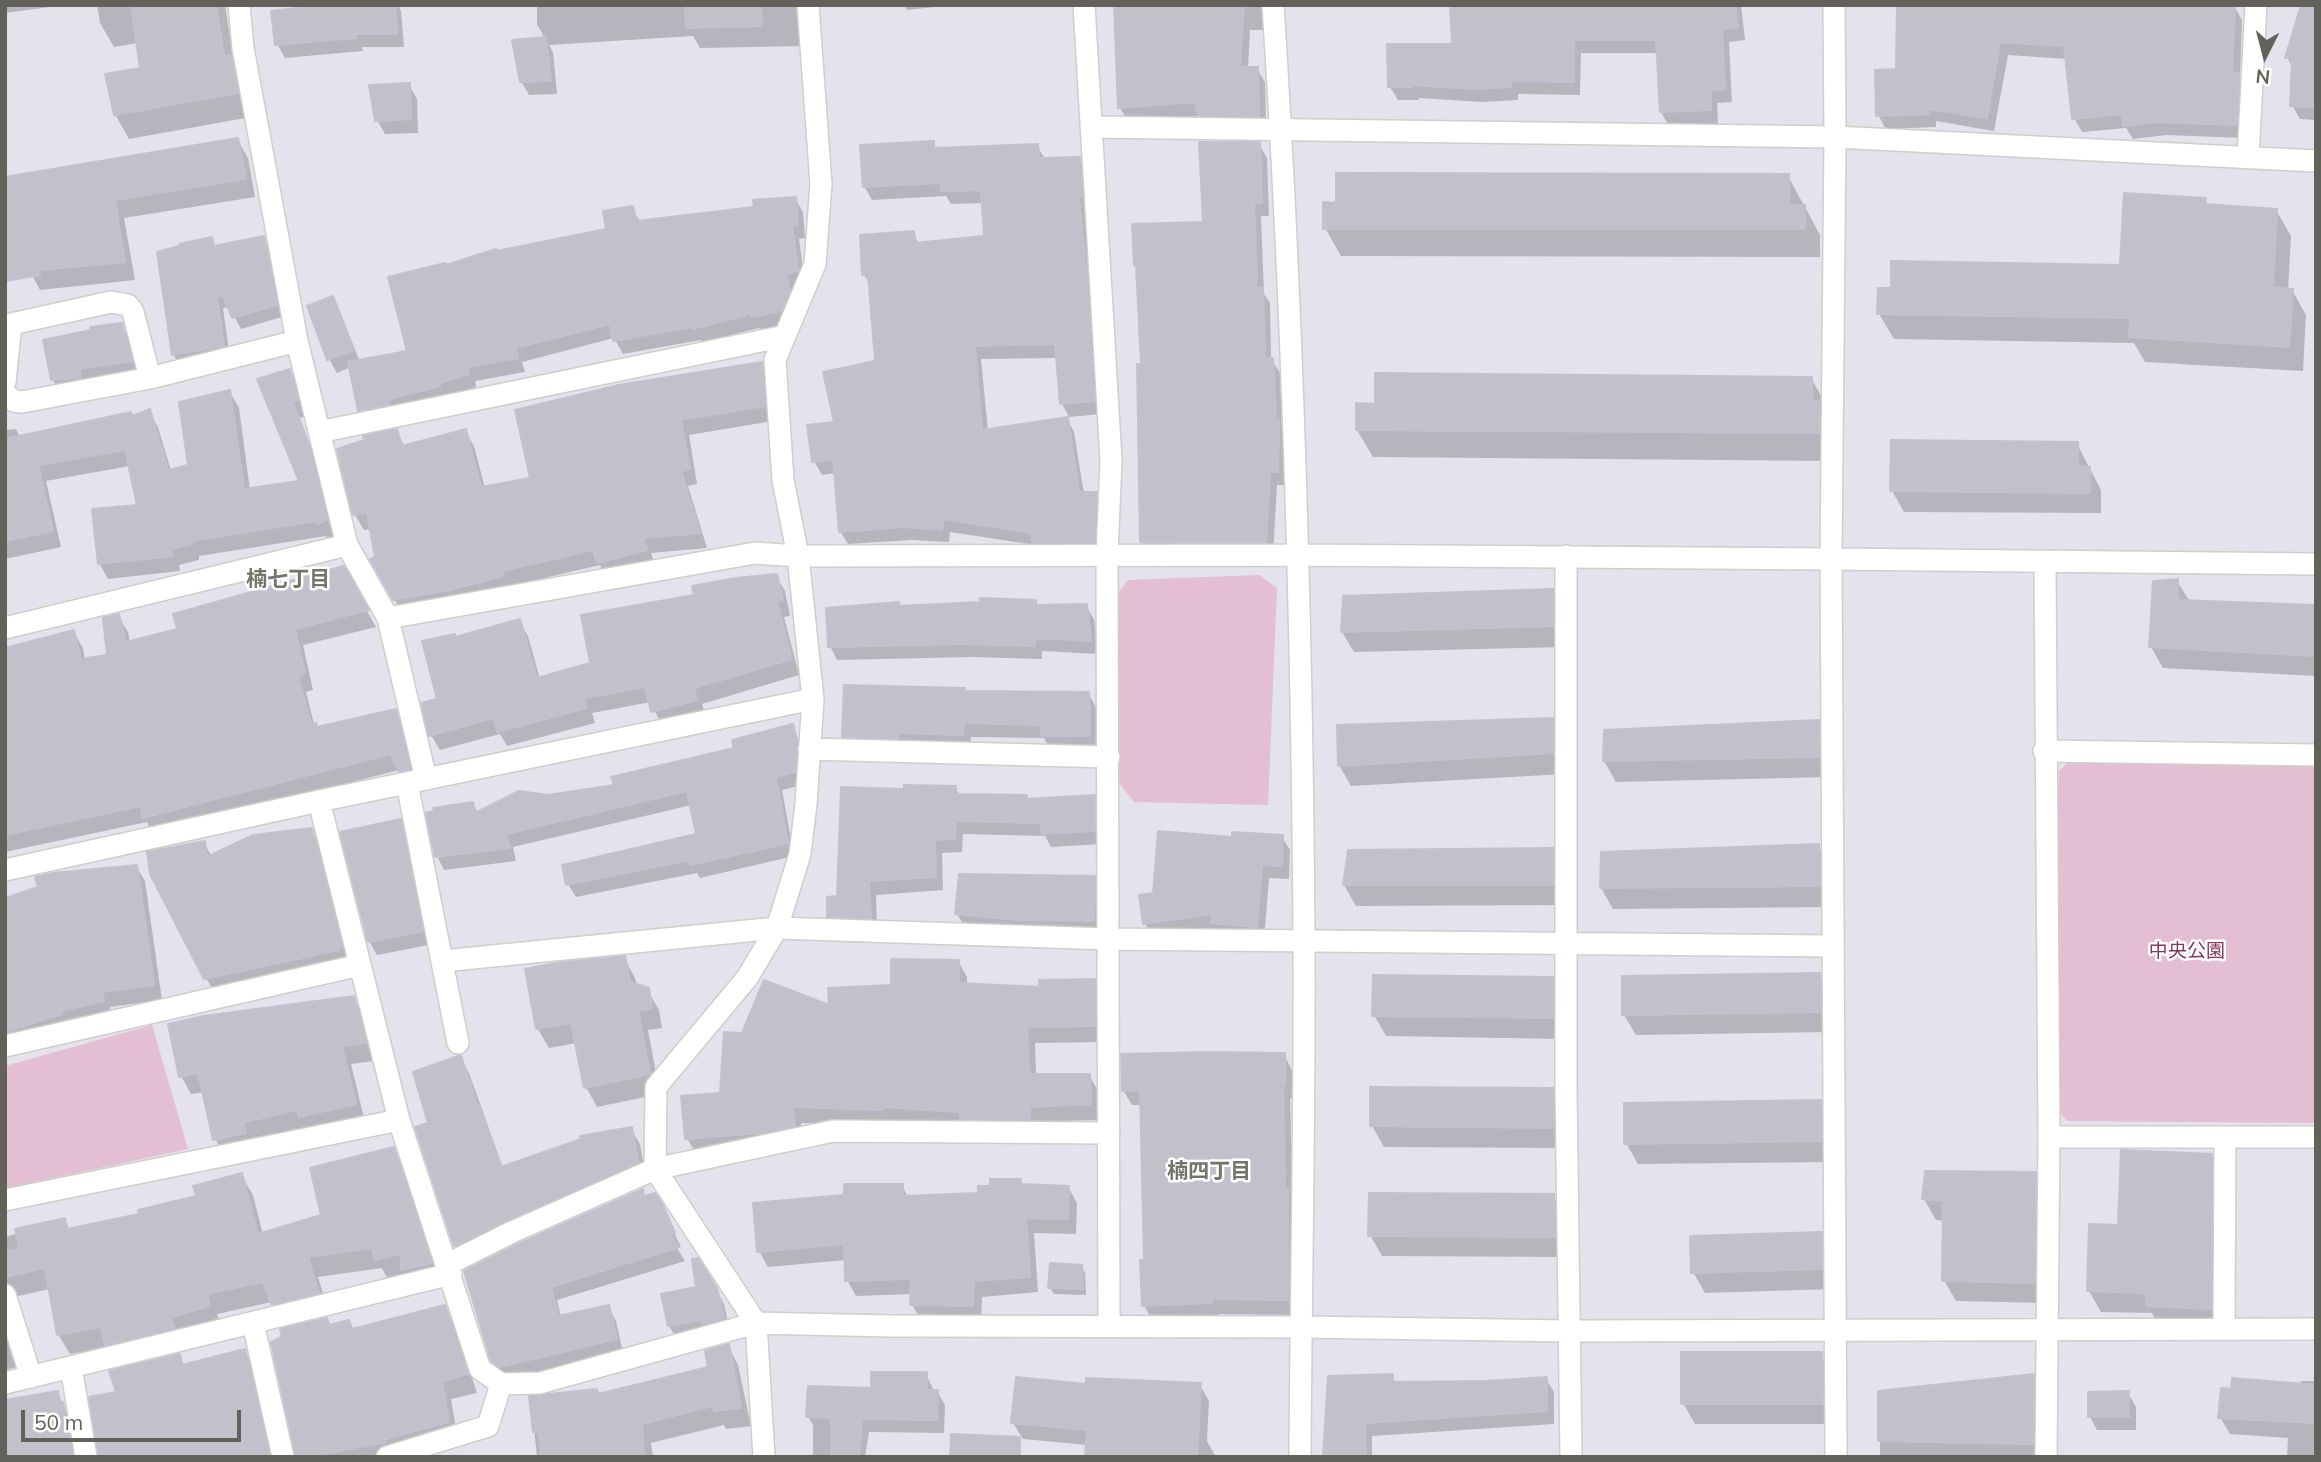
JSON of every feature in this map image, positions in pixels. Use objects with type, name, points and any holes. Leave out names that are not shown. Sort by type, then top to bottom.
[{"type":"street","points":[[239,5],[243,48],[296,341],[318,432],[346,545],[388,618],[416,781],[442,961],[458,1043]]},
{"type":"street","points":[[764,1457],[756,1323],[655,1169],[656,1087],[747,978],[777,928],[800,854],[813,699],[798,556],[783,480],[775,360],[815,264],[821,184],[807,5]]},
{"type":"street","points":[[1084,5],[1111,460],[1107,555],[1109,1325]]},
{"type":"street","points":[[1273,5],[1281,129],[1299,555],[1304,941],[1300,1457]]},
{"type":"street","points":[[1834,5],[1831,559],[1836,1457]]},
{"type":"street","points":[[2248,158],[2256,5]]},
{"type":"street","points":[[1091,127],[1835,137],[2316,162]]},
{"type":"street","points":[[5,382],[11,324],[111,302],[128,305],[133,312],[150,378]]},
{"type":"street","points":[[318,432],[785,336]]},
{"type":"street","points":[[5,394],[14,401],[22,402],[150,378],[296,341]]},
{"type":"street","points":[[5,628],[346,545]]},
{"type":"street","points":[[388,618],[755,553],[798,556],[1566,556],[2316,564]]},
{"type":"street","points":[[1566,556],[1566,1088],[1571,1457]]},
{"type":"street","points":[[2045,562],[2049,1137],[2046,1457]]},
{"type":"street","points":[[5,870],[319,801],[813,699]]},
{"type":"street","points":[[810,749],[1109,757]]},
{"type":"street","points":[[2045,751],[2316,755]]},
{"type":"street","points":[[319,801],[399,1120],[480,1369],[501,1384],[540,1383],[756,1323],[890,1326],[1301,1326],[1569,1331],[2316,1329]]},
{"type":"street","points":[[442,961],[777,928],[1109,939],[1833,946]]},
{"type":"street","points":[[5,1046],[360,965]]},
{"type":"street","points":[[5,1199],[399,1120]]},
{"type":"street","points":[[5,1383],[253,1323],[449,1269],[512,1232],[655,1169],[833,1131],[1109,1133]]},
{"type":"street","points":[[2049,1137],[2316,1137]]},
{"type":"street","points":[[2224,1329],[2225,1138]]},
{"type":"street","points":[[5,1295],[31,1377]]},
{"type":"street","points":[[253,1323],[283,1457]]},
{"type":"street","points":[[71,1367],[86,1457]]},
{"type":"street","points":[[387,1457],[488,1426],[501,1384]]},
{"type":"green space","points":[[1259,575],[1277,588],[1268,805],[1134,802],[1115,778],[1119,592],[1128,580]]},
{"type":"green space","name":"中央公園","points":[[2068,762],[2316,763],[2316,1123],[2067,1121],[2058,1111],[2058,790],[2059,771]]},
{"type":"green space","points":[[152,1025],[188,1149],[7,1188],[5,1066]]},
{"type":"building","points":[[131,5],[216,5],[224,56],[231,55],[238,93],[114,115],[105,74],[140,68]]},
{"type":"building","points":[[326,5],[395,5],[397,34],[356,34],[356,38],[275,45],[271,11]]},
{"type":"building","points":[[685,5],[761,5],[762,26],[686,28]]},
{"type":"building","points":[[1114,5],[1244,5],[1240,67],[1258,67],[1259,116],[1198,115],[1195,102],[1118,108]]},
{"type":"building","points":[[1450,5],[1735,5],[1738,27],[1722,29],[1725,89],[1711,90],[1711,110],[1660,112],[1656,40],[1574,40],[1574,82],[1511,81],[1511,87],[1474,89],[1412,85],[1388,87],[1387,44],[1452,44]]},
{"type":"building","points":[[1897,5],[2235,5],[2232,72],[2239,73],[2237,125],[2157,122],[2123,126],[2122,114],[2072,119],[2064,46],[2000,42],[1987,118],[1929,109],[1930,114],[1876,116],[1875,70],[1896,69]]},
{"type":"building","points":[[2301,5],[2316,5],[2316,107],[2290,106],[2292,58],[2285,58]]},
{"type":"building","points":[[546,37],[551,81],[520,82],[512,40]]},
{"type":"building","points":[[410,83],[411,119],[375,121],[369,85]]},
{"type":"building","points":[[238,138],[246,179],[115,200],[125,262],[39,270],[40,275],[5,281],[5,177]]},
{"type":"building","points":[[934,141],[934,148],[1038,144],[1039,158],[1080,157],[1082,197],[1079,197],[1094,401],[1060,404],[1055,344],[975,346],[982,430],[1068,417],[1079,492],[1097,492],[1094,542],[1032,542],[1032,533],[943,519],[942,530],[903,527],[839,532],[833,459],[812,462],[807,425],[834,422],[823,372],[875,361],[868,274],[862,275],[860,235],[914,231],[915,243],[984,236],[981,190],[941,191],[941,183],[863,187],[860,145]]},
{"type":"building","points":[[1199,142],[1260,142],[1262,203],[1254,203],[1257,288],[1263,288],[1265,358],[1273,358],[1276,420],[1279,420],[1278,472],[1270,472],[1266,542],[1140,542],[1137,364],[1141,364],[1132,224],[1203,222]]},
{"type":"building","points":[[1336,173],[1789,174],[1789,205],[1805,205],[1805,229],[1323,229],[1323,202],[1336,203]]},
{"type":"building","points":[[2124,193],[2206,198],[2205,204],[2277,209],[2273,287],[2293,289],[2289,347],[2129,337],[2130,318],[1877,314],[1878,288],[1891,288],[1891,261],[2120,265]]},
{"type":"building","points":[[796,197],[798,225],[792,225],[798,271],[786,274],[790,291],[781,311],[751,317],[750,314],[693,329],[692,327],[613,341],[610,324],[515,348],[518,358],[468,367],[469,374],[440,383],[440,386],[388,399],[389,404],[358,411],[348,362],[407,351],[388,277],[445,263],[446,265],[496,249],[497,251],[606,229],[603,211],[633,206],[636,221],[754,207],[753,200]]},
{"type":"building","points":[[264,236],[277,305],[232,318],[223,295],[217,297],[224,346],[172,355],[157,252],[212,237],[214,246]]},
{"type":"building","points":[[333,296],[354,350],[327,360],[307,306]]},
{"type":"building","points":[[122,323],[132,361],[80,369],[81,378],[51,380],[43,340],[91,330],[90,327]]},
{"type":"building","points":[[762,362],[765,406],[681,420],[690,469],[681,471],[700,533],[644,538],[647,550],[597,563],[593,550],[502,571],[503,576],[450,590],[393,600],[370,559],[375,557],[367,513],[353,515],[337,449],[364,440],[363,436],[397,429],[402,446],[466,429],[481,487],[530,478],[515,410],[619,385]]},
{"type":"building","points":[[290,369],[298,400],[293,402],[309,445],[327,520],[317,524],[316,521],[191,541],[192,544],[171,549],[173,556],[98,564],[92,509],[137,505],[125,450],[38,465],[53,531],[5,541],[5,439],[131,412],[132,416],[150,409],[168,470],[188,465],[179,402],[230,390],[244,489],[299,481],[257,379]]},
{"type":"building","points":[[1375,373],[1812,377],[1812,401],[1819,401],[1819,433],[1356,430],[1356,403],[1375,404]]},
{"type":"building","points":[[1891,440],[2078,442],[2078,467],[2090,467],[2090,493],[1890,491]]},
{"type":"building","points":[[344,566],[369,610],[295,629],[305,673],[298,676],[311,724],[316,723],[317,727],[396,709],[410,769],[398,771],[391,754],[142,818],[141,806],[5,835],[5,648],[74,630],[81,659],[107,655],[103,618],[119,614],[126,642],[177,629],[173,614]]},
{"type":"building","points":[[777,574],[783,600],[777,602],[792,659],[694,688],[697,700],[651,712],[645,687],[584,698],[587,708],[497,732],[493,718],[429,736],[421,703],[437,699],[422,641],[455,634],[455,637],[520,619],[537,678],[590,663],[581,615],[694,595],[692,586]]},
{"type":"building","points":[[2178,579],[2178,600],[2316,605],[2316,656],[2149,647],[2153,581]]},
{"type":"building","points":[[1553,589],[1553,626],[1341,632],[1343,596]]},
{"type":"building","points":[[980,598],[1036,600],[1036,605],[1087,604],[1091,641],[1036,638],[1035,646],[962,644],[828,647],[826,608],[899,602],[899,606],[980,602]]},
{"type":"building","points":[[844,685],[965,688],[965,691],[1089,692],[1090,736],[1041,736],[1041,725],[964,723],[963,735],[898,733],[898,738],[842,737]]},
{"type":"building","points":[[1553,718],[1553,753],[1338,766],[1337,725]]},
{"type":"building","points":[[1819,720],[1819,757],[1603,761],[1604,730]]},
{"type":"building","points":[[793,724],[797,741],[795,772],[776,777],[788,843],[691,865],[689,860],[566,885],[562,865],[696,834],[687,791],[506,834],[510,848],[435,857],[426,813],[434,811],[433,808],[473,802],[475,813],[519,791],[548,795],[614,785],[611,777],[734,748],[732,740]]},
{"type":"building","points":[[904,785],[956,786],[956,794],[1027,795],[1026,799],[1095,795],[1095,831],[1042,834],[1041,823],[956,821],[955,839],[935,840],[936,877],[869,881],[871,918],[827,917],[827,897],[837,896],[841,787],[904,789]]},
{"type":"building","points":[[401,819],[423,931],[368,942],[340,832]]},
{"type":"building","points":[[312,828],[342,947],[338,948],[339,950],[204,979],[150,874],[147,852],[205,841],[207,857],[253,835]]},
{"type":"building","points":[[1158,831],[1232,837],[1232,832],[1283,835],[1282,866],[1262,865],[1257,927],[1211,923],[1212,914],[1143,924],[1139,895],[1153,893]]},
{"type":"building","points":[[1819,844],[1820,886],[1600,888],[1601,852]]},
{"type":"building","points":[[1553,848],[1553,885],[1343,885],[1348,850]]},
{"type":"building","points":[[137,865],[154,985],[102,992],[104,1001],[61,1011],[62,1014],[5,1032],[5,898],[38,887],[35,877]]},
{"type":"building","points":[[959,874],[1095,876],[1094,921],[1020,920],[955,914]]},
{"type":"building","points":[[625,956],[630,982],[649,988],[652,1008],[638,1011],[650,1074],[584,1088],[571,1023],[536,1029],[525,969]]},
{"type":"building","points":[[891,959],[959,960],[959,983],[1039,987],[1039,980],[1095,979],[1095,1026],[1027,1027],[1029,1074],[1090,1074],[1091,1104],[1030,1107],[1030,1119],[960,1119],[960,1112],[882,1107],[882,1110],[793,1107],[795,1126],[761,1133],[685,1139],[681,1096],[720,1093],[724,1032],[742,1033],[764,980],[829,1005],[828,988],[891,985]]},
{"type":"building","points":[[1820,973],[1820,1012],[1622,1015],[1622,976]]},
{"type":"building","points":[[1373,975],[1553,977],[1553,1018],[1372,1016]]},
{"type":"building","points":[[354,996],[366,1043],[342,1046],[356,1104],[299,1117],[297,1110],[244,1122],[246,1133],[213,1140],[198,1073],[179,1077],[168,1024],[204,1016]]},
{"type":"building","points":[[1285,1053],[1283,1085],[1285,1189],[1288,1188],[1288,1300],[1212,1299],[1212,1303],[1142,1306],[1140,1260],[1144,1260],[1140,1090],[1122,1091],[1121,1054]]},
{"type":"building","points":[[461,1056],[501,1167],[581,1139],[580,1136],[632,1127],[638,1162],[454,1246],[415,1127],[428,1123],[413,1072]]},
{"type":"building","points":[[1370,1087],[1553,1088],[1553,1128],[1370,1126]]},
{"type":"building","points":[[1821,1100],[1821,1141],[1624,1144],[1624,1103]]},
{"type":"building","points":[[394,1147],[432,1263],[401,1270],[401,1254],[375,1260],[372,1248],[308,1257],[319,1293],[271,1304],[263,1282],[207,1294],[210,1306],[171,1317],[174,1328],[105,1345],[101,1327],[57,1335],[45,1268],[5,1277],[5,1251],[19,1249],[15,1229],[65,1218],[67,1229],[139,1214],[138,1210],[196,1196],[193,1186],[242,1173],[258,1234],[321,1215],[310,1168]]},
{"type":"building","points":[[2121,1150],[2212,1154],[2211,1309],[2146,1306],[2146,1293],[2087,1291],[2089,1224],[2118,1225]]},
{"type":"building","points":[[1925,1171],[2036,1172],[2035,1283],[1942,1281],[1943,1201],[1922,1199]]},
{"type":"building","points":[[990,1179],[1021,1179],[1021,1184],[1069,1186],[1068,1219],[1026,1218],[1030,1277],[974,1281],[973,1306],[910,1305],[911,1279],[845,1281],[844,1244],[757,1252],[753,1203],[844,1195],[844,1184],[903,1184],[903,1196],[978,1193],[978,1186],[990,1186]]},
{"type":"building","points":[[643,1189],[644,1196],[655,1193],[662,1203],[675,1233],[670,1234],[679,1247],[551,1287],[558,1316],[609,1305],[617,1339],[500,1367],[491,1361],[464,1271]]},
{"type":"building","points":[[1369,1193],[1554,1194],[1555,1237],[1368,1236]]},
{"type":"building","points":[[1822,1232],[1822,1269],[1691,1273],[1690,1236]]},
{"type":"building","points":[[698,1258],[717,1288],[724,1318],[702,1324],[701,1320],[668,1326],[661,1294],[696,1287],[692,1259]]},
{"type":"building","points":[[1050,1263],[1082,1265],[1083,1289],[1048,1288]]},
{"type":"building","points":[[445,1305],[468,1374],[442,1381],[449,1422],[386,1439],[386,1442],[296,1457],[271,1342],[282,1337],[280,1329],[327,1318],[329,1325],[349,1320],[352,1329]]},
{"type":"building","points":[[729,1344],[741,1408],[714,1411],[713,1406],[642,1424],[644,1457],[541,1457],[539,1432],[533,1432],[529,1396],[597,1389],[598,1394],[708,1367],[705,1351]]},
{"type":"building","points":[[245,1349],[270,1457],[99,1457],[89,1397],[116,1392],[109,1371],[180,1354],[182,1365]]},
{"type":"building","points":[[1681,1352],[1822,1352],[1823,1404],[1681,1404]]},
{"type":"building","points":[[871,1372],[927,1372],[927,1390],[938,1390],[937,1420],[862,1419],[859,1457],[831,1457],[831,1418],[806,1417],[808,1386],[871,1388]]},
{"type":"building","points":[[1393,1374],[1393,1382],[1547,1377],[1547,1411],[1365,1423],[1366,1457],[1323,1457],[1328,1376]]},
{"type":"building","points":[[2034,1374],[2033,1444],[1878,1441],[1878,1391]]},
{"type":"building","points":[[1016,1377],[1086,1384],[1086,1378],[1201,1383],[1197,1457],[1085,1457],[1087,1430],[1011,1423]]},
{"type":"building","points":[[2232,1378],[2316,1385],[2316,1423],[2218,1418],[2221,1388],[2231,1389]]},
{"type":"building","points":[[58,1391],[60,1402],[63,1402],[73,1457],[5,1457],[5,1400]]},
{"type":"building","points":[[2129,1391],[2129,1417],[2088,1417],[2088,1392]]},
{"type":"building","points":[[951,1434],[1020,1437],[1020,1457],[950,1457]]},
{"type":"district","name":"楠七丁目","points":[[288,580]]},
{"type":"district","name":"楠四丁目","points":[[1209,1172]]}]
